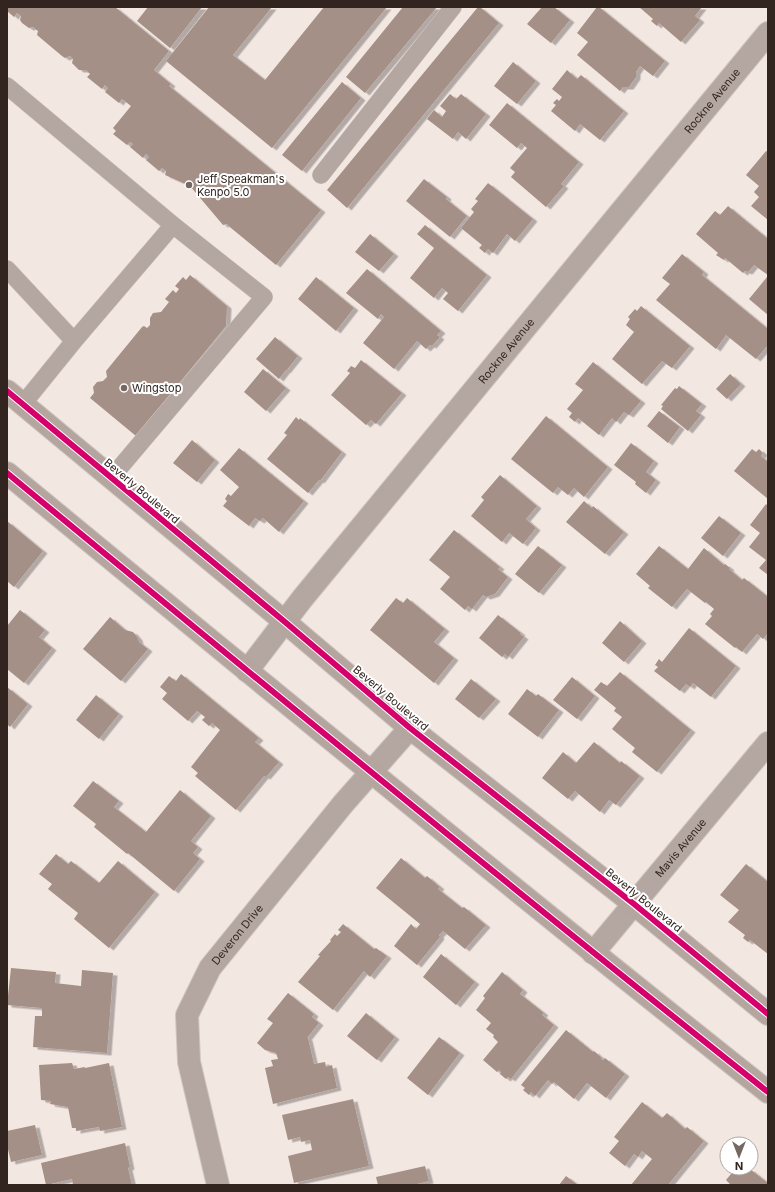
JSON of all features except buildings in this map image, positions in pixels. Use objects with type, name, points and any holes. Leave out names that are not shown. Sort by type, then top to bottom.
[{"type":"main road","name":"Beverly Boulevard","points":[[15,398],[285,622],[410,728],[634,904],[768,1014]]},
{"type":"main road","points":[[7,473],[593,953],[768,1092]]},
{"type":"street","name":"Rockne Avenue","points":[[247,671],[302,599],[768,33]]},
{"type":"street","name":"Deveron Drive","points":[[218,1185],[189,1062],[187,1015],[210,968],[343,804],[410,728]]},
{"type":"street","name":"Mavis Avenue","points":[[593,953],[768,743]]},
{"type":"lane","points":[[321,175],[453,7]]},
{"type":"lane","points":[[7,86],[173,225],[264,296],[112,478]]},
{"type":"lane","points":[[15,398],[74,341],[173,225]]},
{"type":"lane","points":[[7,269],[74,341]]},
{"type":"cycle path","points":[[7,391],[410,728],[634,904],[768,1014]]},
{"type":"cycle path","points":[[7,473],[481,862],[768,1092]]},
{"type":"place","name":"Jeff Speakman's Kenpo 5.0","points":[[189,185]]},
{"type":"place","name":"Wingstop","points":[[124,388]]}]
